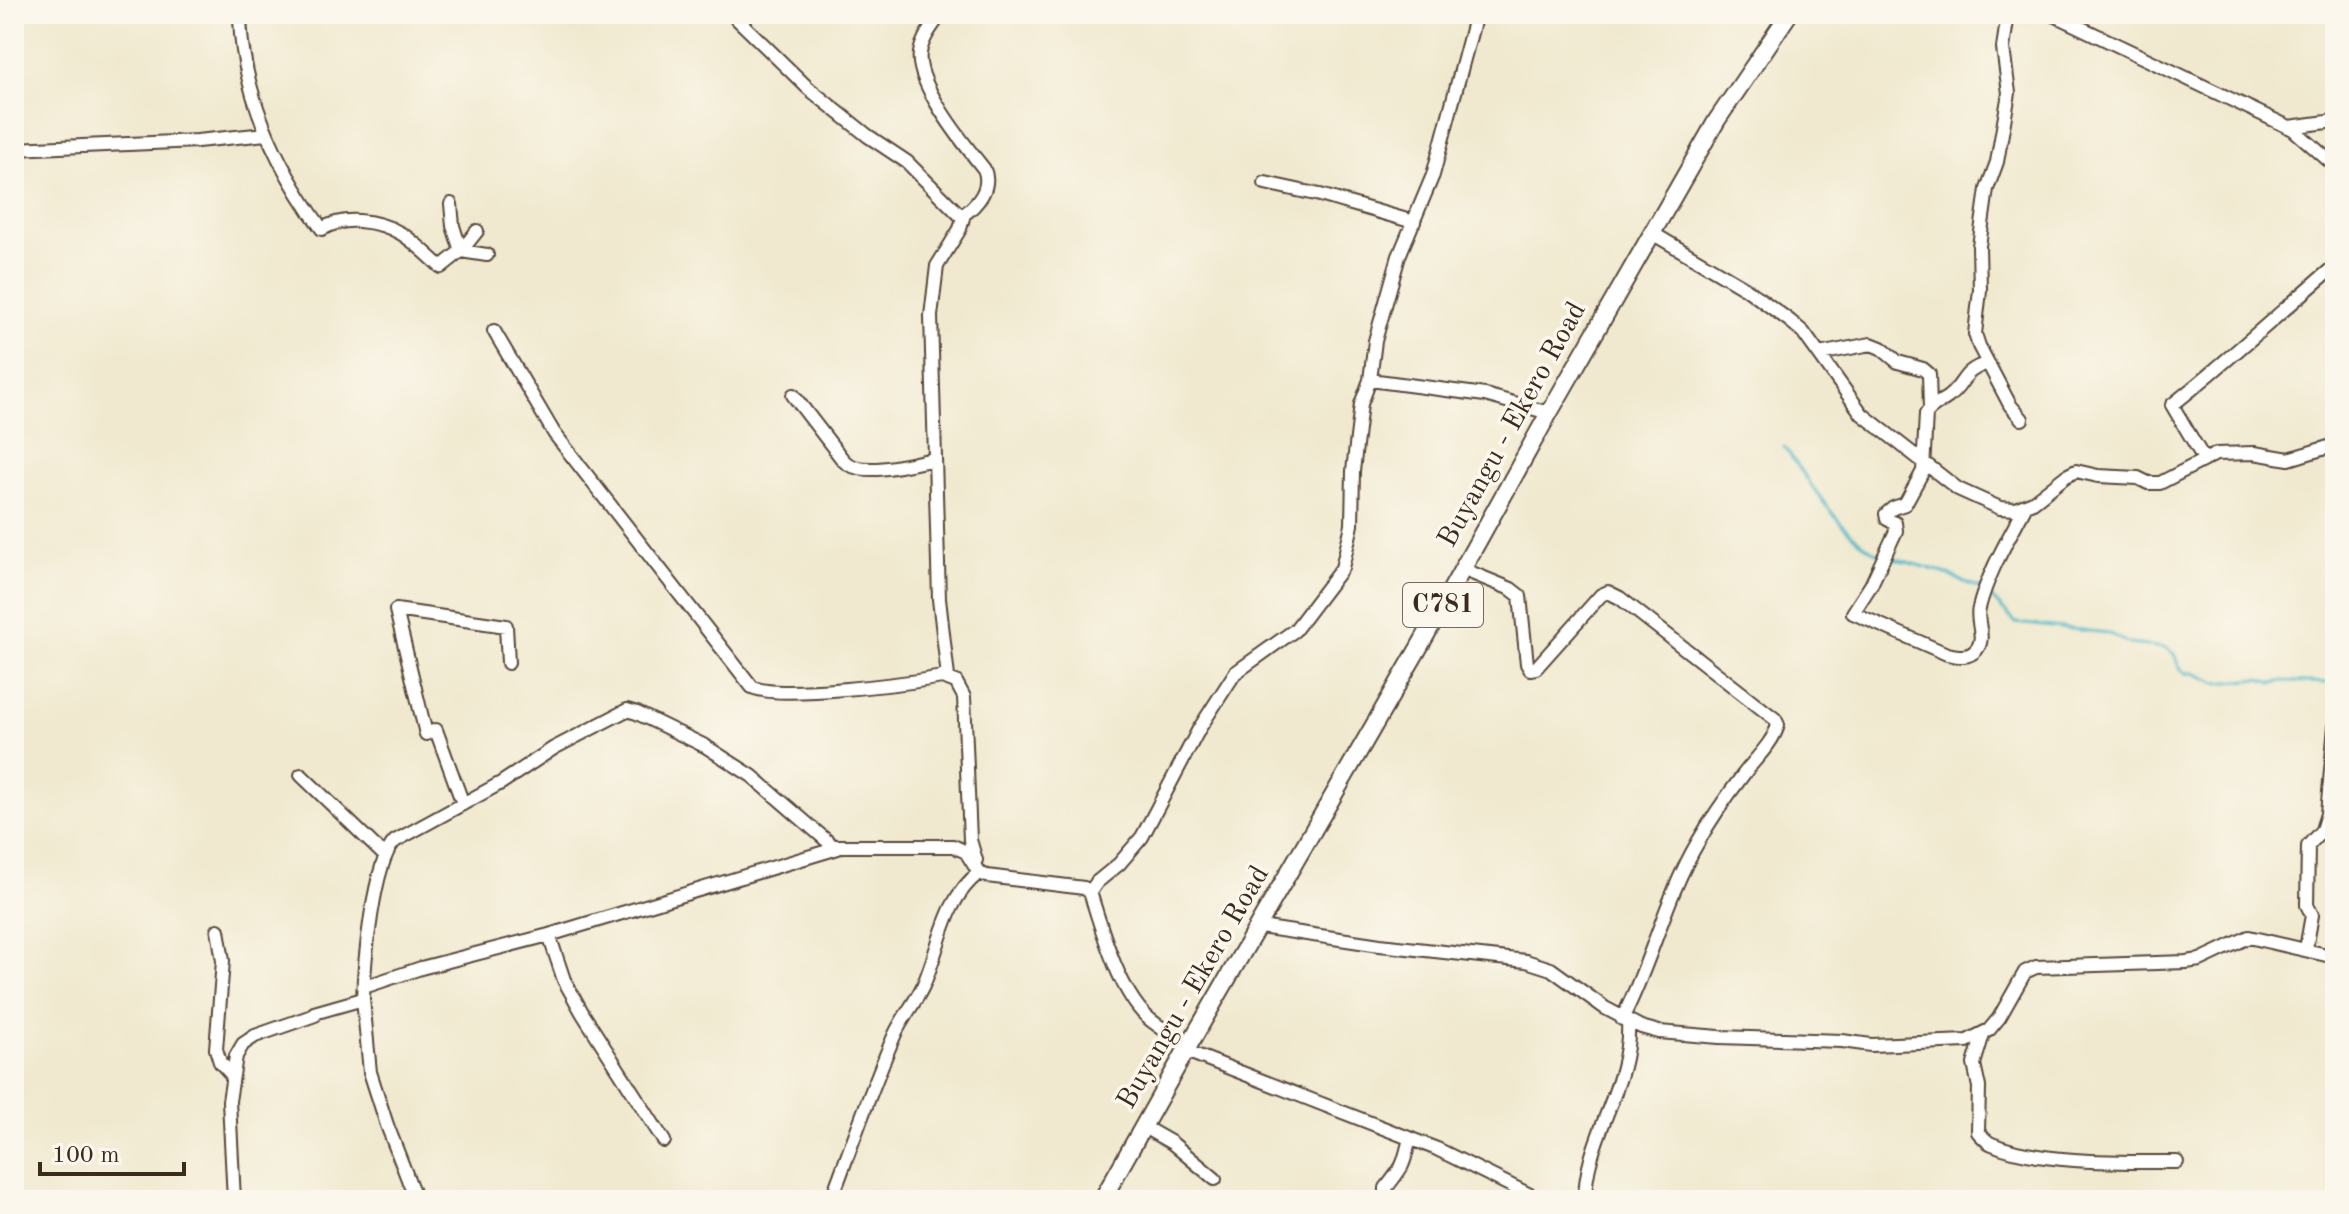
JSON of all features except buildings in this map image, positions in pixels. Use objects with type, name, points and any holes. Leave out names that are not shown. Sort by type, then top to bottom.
[{"type":"main road","name":"Buyangu - Ekero Road","points":[[1102,1200],[1717,120],[1789,14]]},
{"type":"street","points":[[732,14],[808,88],[868,136],[907,162],[962,216]]},
{"type":"street","points":[[941,14],[921,49],[920,66],[935,100],[984,169],[987,179],[985,191],[962,216],[961,226],[938,263],[933,287],[931,359],[939,599],[948,677]]},
{"type":"street","points":[[1090,892],[1142,837],[1199,729],[1235,673],[1295,630],[1342,568],[1352,525],[1353,471],[1361,404],[1370,380],[1375,341],[1399,256],[1433,175],[1476,14]]},
{"type":"street","points":[[2008,14],[2003,48],[2009,93],[1997,162],[1987,189],[1979,246],[1980,290],[1975,334],[2010,405],[2022,419]]},
{"type":"street","points":[[2052,14],[2289,127],[2335,166]]},
{"type":"street","points":[[240,19],[244,63],[266,134],[305,205],[322,229],[332,223],[382,223],[406,235],[441,267],[461,251],[477,231]]},
{"type":"street","points":[[2289,127],[2335,121]]},
{"type":"street","points":[[14,149],[197,141],[266,134]]},
{"type":"street","points":[[1265,183],[1414,222]]},
{"type":"street","points":[[451,204],[453,226],[461,251]]},
{"type":"street","points":[[1652,233],[1745,288],[1803,332],[1862,414],[1958,489],[2004,509],[2026,505],[2076,471],[2098,476],[2128,476],[2148,483],[2160,483],[2216,454],[2249,453],[2284,459],[2335,445]]},
{"type":"street","points":[[461,251],[487,255]]},
{"type":"street","points":[[2204,459],[2172,405],[2232,358],[2335,266]]},
{"type":"street","points":[[494,331],[554,433],[752,687],[763,692],[806,691],[948,677],[956,682],[964,697],[970,840],[979,873]]},
{"type":"street","points":[[1819,354],[1871,344],[1898,362],[1923,369],[1929,374],[1930,408],[1925,419],[1924,463],[1910,498],[1886,514],[1887,519],[1895,523],[1896,531],[1871,585],[1853,613],[1947,654],[1960,657],[1978,649],[1982,637],[1977,616],[1982,597],[2002,549],[2026,505]]},
{"type":"street","points":[[1930,408],[1953,393],[1966,372],[1988,363]]},
{"type":"street","points":[[1370,380],[1485,395],[1549,413]]},
{"type":"street","points":[[793,395],[843,460],[853,468],[871,469],[935,459]]},
{"type":"street","points":[[1462,569],[1511,589],[1520,596],[1527,664],[1532,670],[1601,595],[1608,592],[1718,674],[1775,719],[1778,725],[1697,842],[1667,904],[1625,1020],[1623,1073],[1590,1159],[1585,1200]]},
{"type":"street","points":[[463,804],[436,730],[426,734],[396,610],[506,626],[508,663]]},
{"type":"street","points":[[416,1200],[370,1072],[364,993],[372,915],[384,855],[395,841],[501,783],[554,748],[629,710],[705,746],[752,776],[829,844],[838,848]]},
{"type":"street","points":[[2306,949],[2312,915],[2307,905],[2308,846],[2322,830],[2327,814],[2335,726]]},
{"type":"street","points":[[301,775],[384,855]]},
{"type":"street","points":[[234,1200],[229,1101],[231,1074],[236,1056],[247,1040],[451,960],[549,935],[838,848],[959,847],[966,852],[979,873],[1009,880],[1080,886],[1090,892],[1122,980],[1136,1006],[1187,1048],[1437,1149],[1540,1200]]},
{"type":"street","points":[[831,1200],[870,1093],[897,1030],[921,991],[947,917],[962,888],[979,873]]},
{"type":"street","points":[[1260,927],[1526,961],[1551,969],[1625,1020],[1659,1032],[1871,1045],[1961,1042],[1983,1034],[1999,1018],[2023,975],[2031,968],[2200,960],[2249,937],[2335,957]]},
{"type":"street","points":[[218,930],[223,961],[216,1049],[220,1062],[231,1074]]},
{"type":"street","points":[[549,935],[564,980],[664,1141]]},
{"type":"street","points":[[1983,1034],[1974,1064],[1979,1087],[1978,1132],[1989,1143],[2017,1152],[2073,1159],[2177,1162]]},
{"type":"street","points":[[1144,1127],[1172,1143],[1215,1179]]},
{"type":"street","points":[[1386,1200],[1386,1188],[1404,1165],[1410,1138]]},
{"type":"waterway","points":[[1784,447],[1838,520],[1864,545],[1879,554]]},
{"type":"waterway","points":[[1886,556],[1939,571],[1981,589]]},
{"type":"waterway","points":[[1987,593],[2016,623],[2108,633],[2130,644],[2166,648],[2174,654],[2179,667],[2186,673],[2194,673],[2217,683],[2260,679],[2273,683],[2331,683]]}]
